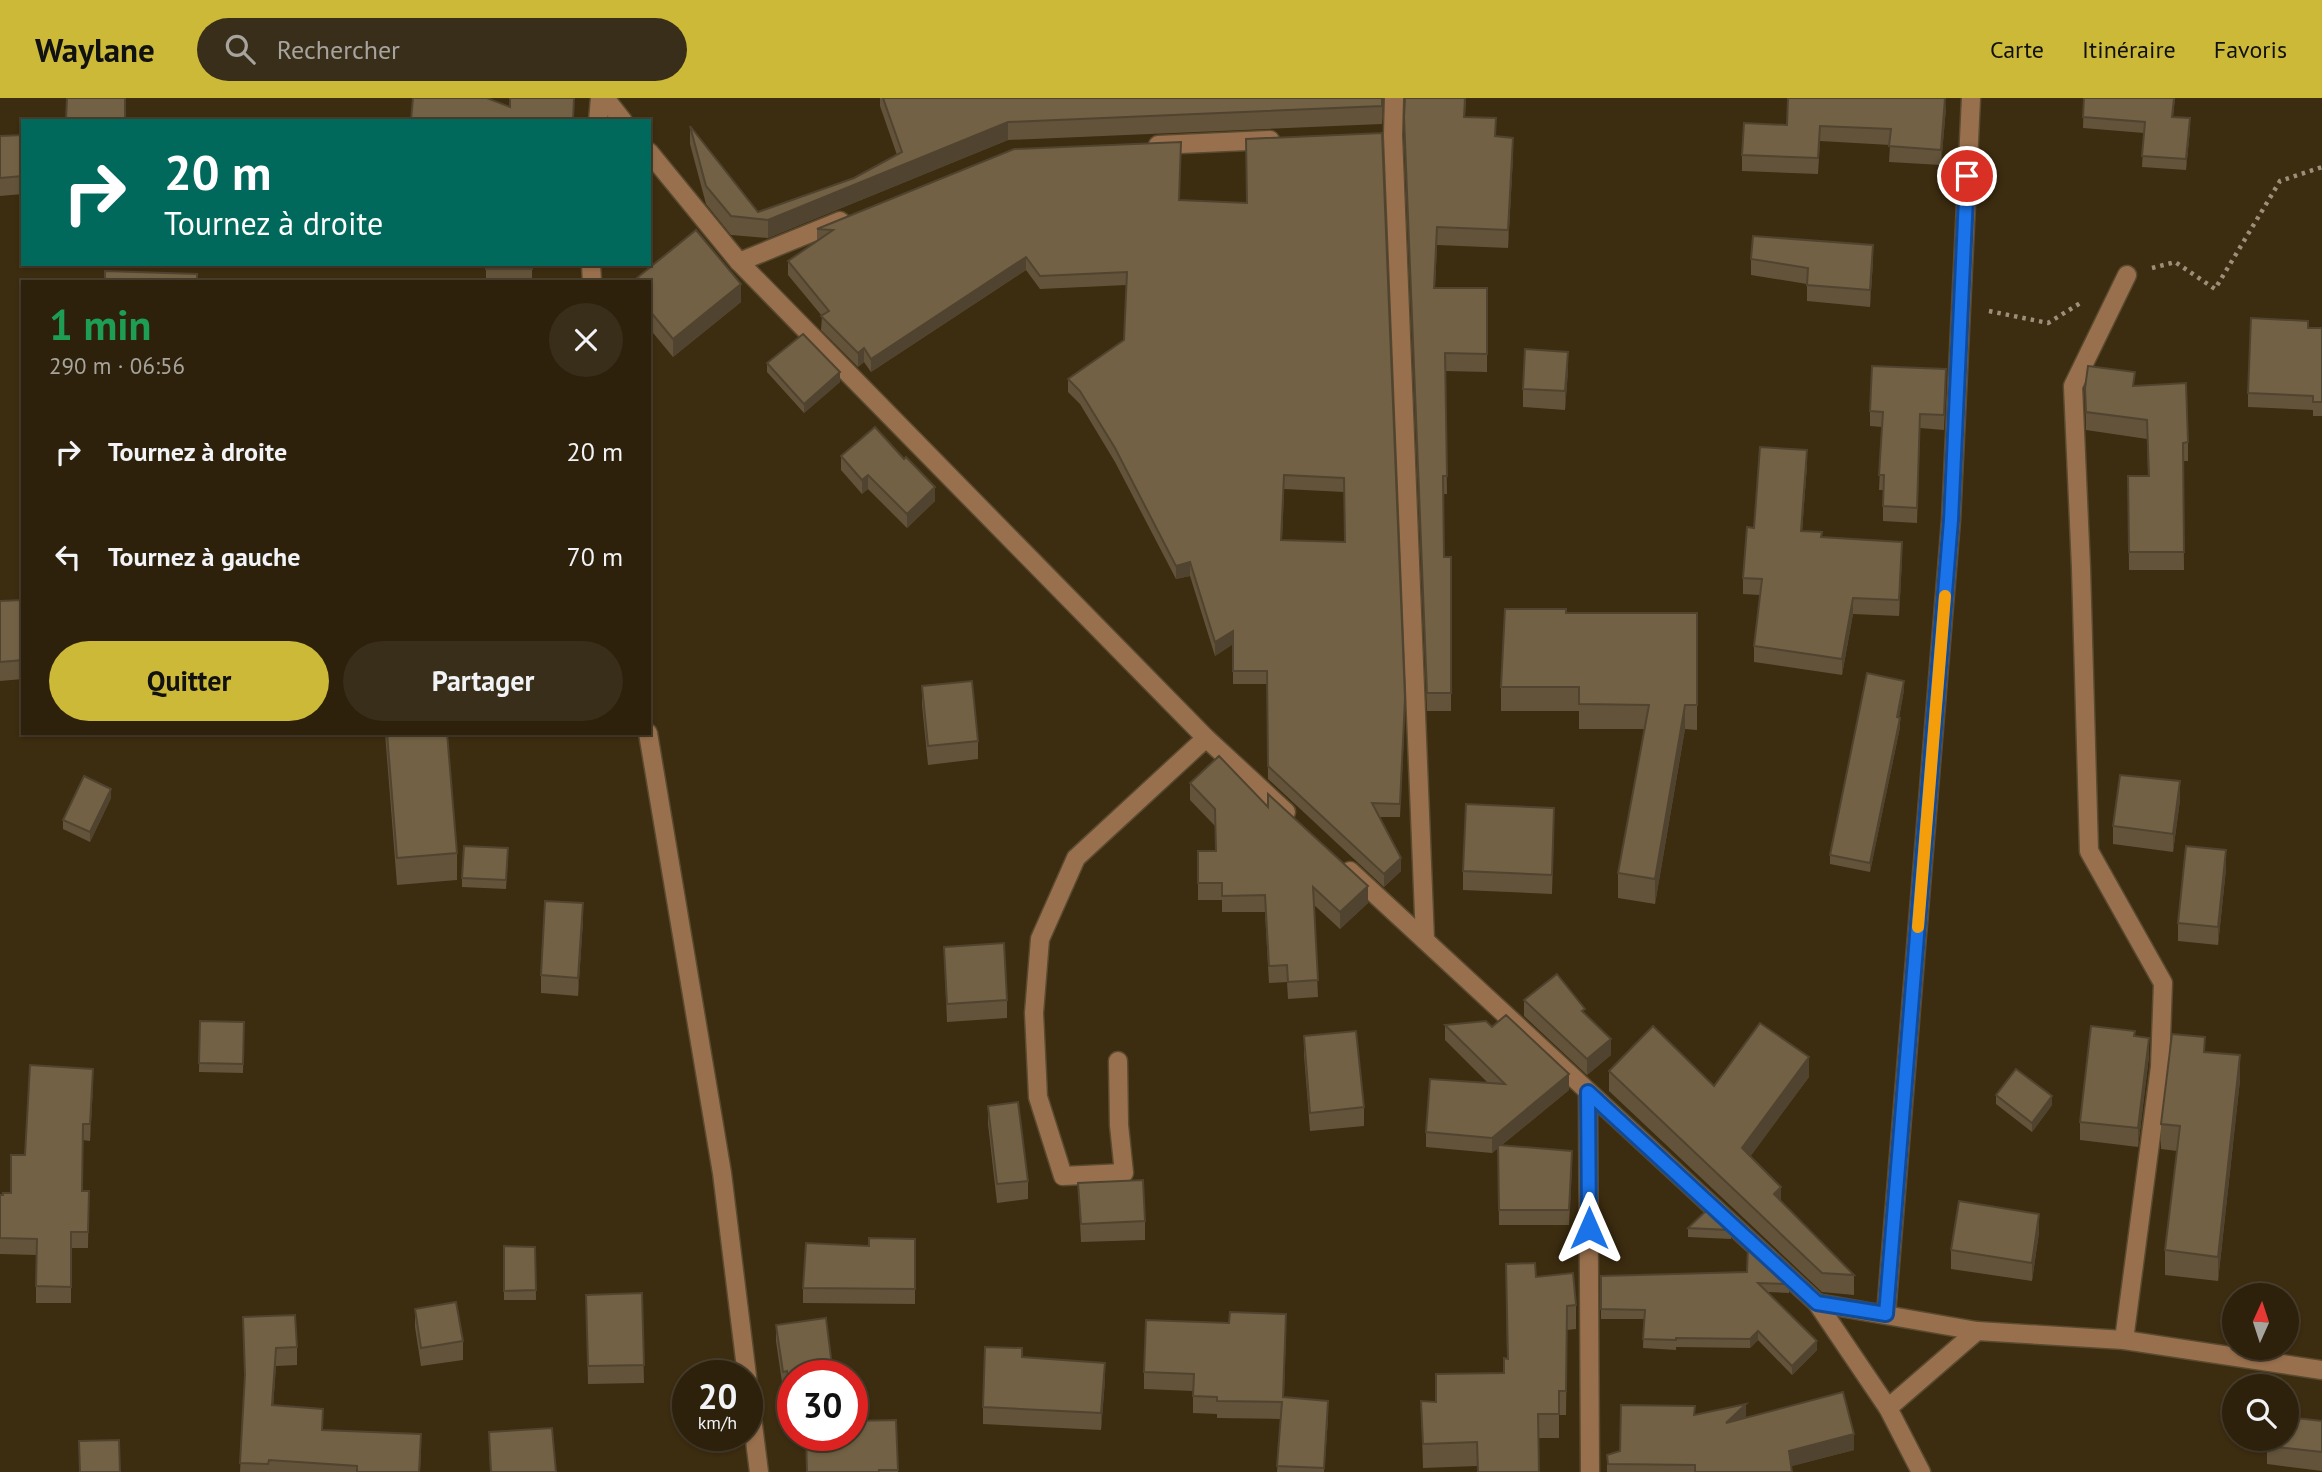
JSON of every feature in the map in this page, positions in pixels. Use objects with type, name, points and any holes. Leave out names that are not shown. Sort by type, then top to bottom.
[{"type":"street","points":[[598,119],[602,98]]},
{"type":"street","points":[[602,98],[621,119]]},
{"type":"street","points":[[1394,98],[1386,136],[1425,940]]},
{"type":"street","points":[[1886,1314],[1951,520],[1971,98]]},
{"type":"street","points":[[1135,146],[1284,140]]},
{"type":"street","points":[[651,154],[739,262],[1206,738],[1295,820]]},
{"type":"street","points":[[739,262],[851,217]]},
{"type":"street","points":[[2124,1340],[2160,1067],[2163,983],[2089,851],[2073,386],[2127,275]]},
{"type":"street","points":[[648,735],[722,1173],[745,1360]]},
{"type":"street","points":[[1118,1061],[1119,1125],[1124,1173],[1063,1176],[1038,1097],[1034,1013],[1040,939],[1076,858],[1206,738]]},
{"type":"street","points":[[1335,857],[1817,1303],[1888,1408],[1921,1472]]},
{"type":"street","points":[[1588,1092],[1590,1472]]},
{"type":"street","points":[[1817,1303],[1977,1331],[2124,1340],[2322,1370]]},
{"type":"street","points":[[1888,1408],[1977,1331]]},
{"type":"street","points":[[756,1451],[759,1472]]},
{"type":"path","points":[[1961,306],[2048,323],[2127,275],[2175,262],[2215,289],[2280,181],[2322,167]]},
{"type":"building","points":[[67,98],[125,98],[125,119],[66,119]]},
{"type":"building","points":[[413,98],[487,98],[510,107],[510,98],[574,98],[573,119],[411,119]]},
{"type":"building","points":[[883,98],[1382,98],[1382,106],[1008,122],[768,220],[731,216],[706,186],[690,126],[758,212],[854,178],[902,152]]},
{"type":"building","points":[[1405,98],[1465,98],[1464,117],[1496,118],[1495,136],[1513,138],[1508,230],[1437,227],[1434,288],[1487,288],[1487,354],[1445,353],[1447,476],[1443,476],[1444,557],[1451,557],[1451,693],[1427,693]]},
{"type":"building","points":[[1788,98],[1945,98],[1941,150],[1889,146],[1891,129],[1820,126],[1818,158],[1742,155],[1744,123],[1787,125]]},
{"type":"building","points":[[2084,98],[2174,98],[2172,117],[2190,118],[2186,159],[2142,156],[2145,122],[2083,117]]},
{"type":"building","points":[[1382,133],[1405,698],[1400,804],[1372,803],[1401,858],[1384,874],[1268,766],[1267,671],[1233,671],[1233,631],[1215,642],[1190,562],[1176,566],[1115,448],[1080,391],[1068,379],[1124,340],[1127,272],[1040,276],[1026,257],[871,359],[864,348],[858,353],[821,316],[829,311],[788,261],[833,230],[817,229],[1014,149],[1181,142],[1179,200],[1247,203],[1246,139]],"holes":[[[1284,475],[1344,478],[1345,542],[1281,540]]]},
{"type":"building","points":[[21,135],[21,176],[0,178],[0,136]]},
{"type":"building","points":[[696,230],[741,284],[673,339],[651,312],[651,280],[634,280]]},
{"type":"building","points":[[1753,236],[1873,245],[1870,290],[1807,285],[1808,268],[1751,259]]},
{"type":"building","points":[[486,266],[532,266],[532,269],[486,269]]},
{"type":"building","points":[[105,271],[197,274],[197,280],[105,280]]},
{"type":"building","points":[[2251,318],[2308,321],[2308,328],[2322,328],[2322,402],[2313,402],[2313,396],[2248,393]]},
{"type":"building","points":[[803,334],[840,372],[804,404],[767,363]]},
{"type":"building","points":[[1525,349],[1568,352],[1565,391],[1523,389]]},
{"type":"building","points":[[1872,366],[1946,369],[1944,415],[1920,414],[1917,508],[1883,506],[1884,475],[1879,475],[1883,412],[1870,411]]},
{"type":"building","points":[[2088,366],[2135,372],[2133,386],[2186,383],[2188,442],[2183,443],[2184,552],[2129,552],[2128,476],[2149,476],[2147,420],[2086,412]]},
{"type":"building","points":[[875,427],[904,459],[906,457],[935,487],[907,514],[868,475],[862,480],[841,456]]},
{"type":"building","points":[[1760,447],[1807,450],[1801,531],[1822,532],[1821,537],[1902,542],[1899,600],[1853,598],[1842,659],[1754,646],[1762,579],[1743,578],[1747,527],[1754,528]]},
{"type":"building","points":[[21,600],[21,660],[0,662],[0,601]]},
{"type":"building","points":[[1505,609],[1566,609],[1566,613],[1697,613],[1697,705],[1685,705],[1655,879],[1618,873],[1649,705],[1579,704],[1579,687],[1501,687]]},
{"type":"building","points":[[1867,673],[1904,681],[1897,717],[1900,718],[1870,863],[1830,855]]},
{"type":"building","points":[[972,681],[978,741],[928,746],[922,686]]},
{"type":"building","points":[[387,735],[447,735],[457,853],[397,858]]},
{"type":"building","points":[[1219,756],[1268,807],[1268,794],[1368,886],[1340,912],[1313,887],[1318,980],[1288,982],[1287,965],[1269,966],[1265,895],[1222,896],[1222,883],[1198,883],[1198,851],[1216,851],[1215,809],[1190,783]]},
{"type":"building","points":[[2120,775],[2180,781],[2173,834],[2113,826]]},
{"type":"building","points":[[84,776],[111,789],[90,832],[63,820]]},
{"type":"building","points":[[1466,804],[1554,808],[1552,875],[1463,871]]},
{"type":"building","points":[[464,846],[508,848],[506,880],[462,878]]},
{"type":"building","points":[[2186,846],[2226,850],[2218,927],[2178,923]]},
{"type":"building","points":[[545,901],[583,903],[578,978],[541,975]]},
{"type":"building","points":[[1004,943],[1007,1000],[947,1004],[944,947]]},
{"type":"building","points":[[1557,974],[1585,1009],[1582,1011],[1611,1039],[1587,1059],[1524,1000]]},
{"type":"building","points":[[1506,1015],[1569,1074],[1492,1138],[1426,1132],[1430,1079],[1505,1084],[1445,1025],[1486,1021],[1492,1027]]},
{"type":"building","points":[[200,1021],[244,1022],[243,1064],[199,1063]]},
{"type":"building","points":[[1760,1023],[1809,1057],[1742,1148],[1781,1187],[1774,1194],[1854,1275],[1822,1273],[1609,1071],[1653,1026],[1714,1086]]},
{"type":"building","points":[[2091,1026],[2135,1031],[2134,1036],[2149,1038],[2138,1128],[2080,1122]]},
{"type":"building","points":[[1356,1031],[1364,1107],[1310,1113],[1304,1036]]},
{"type":"building","points":[[2172,1034],[2205,1037],[2204,1052],[2240,1055],[2218,1257],[2165,1250],[2180,1126],[2161,1124]]},
{"type":"building","points":[[30,1065],[93,1069],[90,1124],[83,1124],[82,1191],[89,1191],[88,1232],[71,1232],[71,1287],[36,1286],[37,1239],[0,1238],[0,1195],[11,1193],[11,1155],[25,1155]]},
{"type":"building","points":[[2016,1069],[2052,1096],[2032,1123],[1996,1095]]},
{"type":"building","points":[[1018,1102],[1028,1181],[997,1184],[988,1106]]},
{"type":"building","points":[[1498,1145],[1572,1151],[1569,1210],[1499,1210]]},
{"type":"building","points":[[1143,1180],[1145,1221],[1081,1224],[1078,1183]]},
{"type":"building","points":[[1959,1201],[2039,1214],[2032,1263],[1951,1250]]},
{"type":"building","points":[[1708,1209],[1731,1230],[1688,1228]]},
{"type":"building","points":[[869,1238],[915,1239],[915,1289],[803,1288],[806,1243],[869,1246]]},
{"type":"building","points":[[1748,1245],[1789,1284],[1758,1283],[1817,1341],[1792,1366],[1758,1331],[1750,1339],[1643,1339],[1645,1310],[1601,1309],[1601,1276],[1747,1272]]},
{"type":"building","points":[[504,1246],[535,1247],[536,1290],[504,1291]]},
{"type":"building","points":[[1535,1263],[1536,1277],[1573,1273],[1576,1305],[1567,1306],[1566,1391],[1559,1391],[1559,1414],[1538,1414],[1539,1472],[1478,1472],[1477,1442],[1423,1444],[1421,1401],[1436,1402],[1436,1374],[1504,1373],[1504,1358],[1508,1359],[1506,1264]]},
{"type":"building","points":[[642,1293],[644,1365],[588,1366],[586,1295]]},
{"type":"building","points":[[456,1302],[463,1341],[421,1348],[415,1309]]},
{"type":"building","points":[[1230,1312],[1286,1314],[1283,1397],[1328,1401],[1324,1468],[1277,1466],[1282,1402],[1217,1401],[1217,1397],[1193,1396],[1194,1374],[1144,1372],[1146,1320],[1229,1323]]},
{"type":"building","points":[[295,1315],[297,1347],[276,1348],[272,1405],[323,1409],[322,1430],[421,1434],[419,1472],[357,1472],[357,1466],[269,1460],[268,1464],[240,1463],[245,1375],[243,1317]]},
{"type":"building","points":[[826,1318],[831,1360],[781,1360],[776,1325]]},
{"type":"building","points":[[985,1347],[1022,1348],[1022,1357],[1105,1363],[1101,1413],[983,1407]]},
{"type":"building","points":[[1843,1392],[1854,1434],[1789,1451],[1792,1472],[1695,1472],[1695,1465],[1608,1464],[1607,1455],[1620,1451],[1621,1405],[1695,1406],[1694,1415],[1746,1404],[1726,1423]]},
{"type":"building","points":[[2299,1418],[2322,1421],[2322,1452],[2299,1449]]},
{"type":"building","points":[[896,1420],[898,1470],[807,1472],[806,1451],[868,1451],[868,1421]]},
{"type":"building","points":[[552,1428],[556,1472],[491,1472],[489,1432]]},
{"type":"building","points":[[119,1440],[120,1472],[80,1472],[79,1441]]},
{"type":"slow traffic","points":[[1918,927],[1945,596]]},
{"type":"route","points":[[1589,1228],[1588,1092],[1817,1303],[1886,1314],[1951,520],[1967,176]]}]
